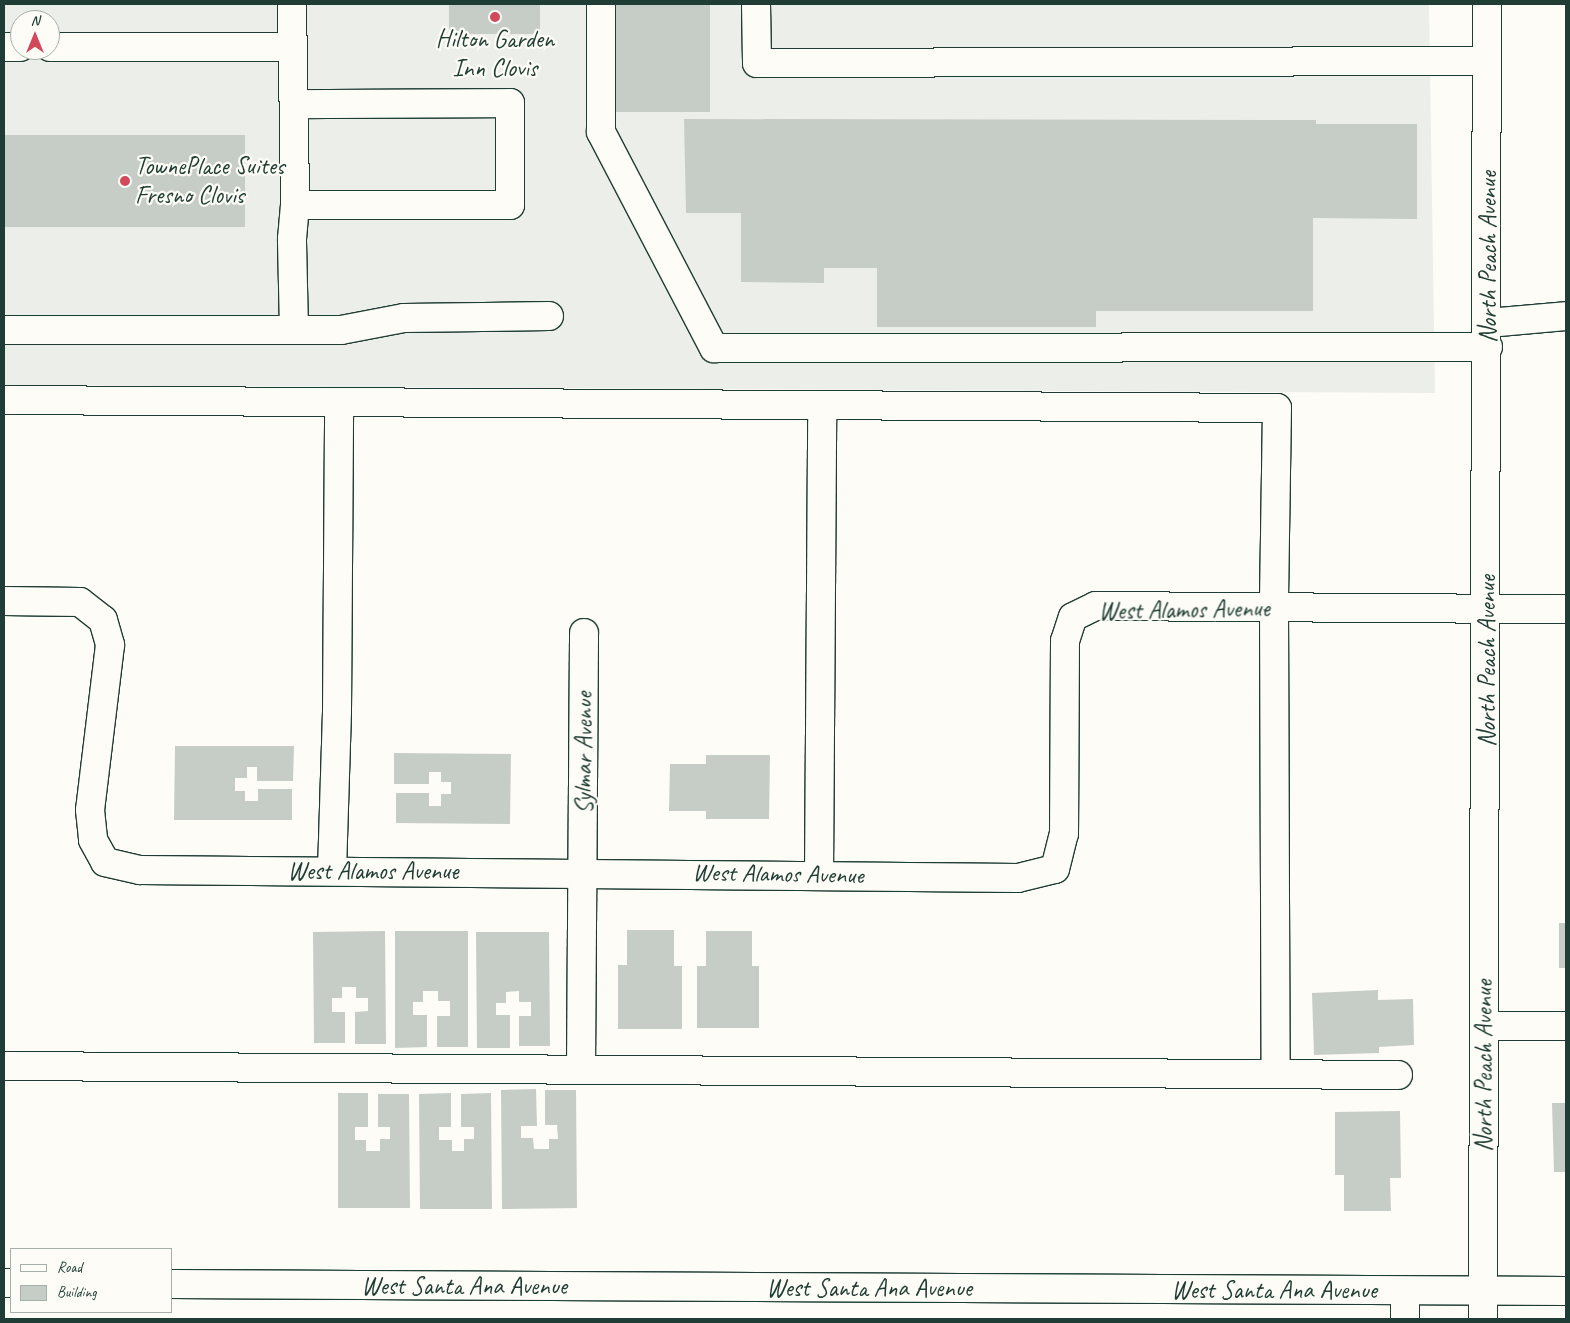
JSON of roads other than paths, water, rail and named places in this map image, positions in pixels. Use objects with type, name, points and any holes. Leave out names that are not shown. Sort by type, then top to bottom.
[{"type":"street","points":[[292,4],[295,205],[292,239],[294,330]]},
{"type":"street","points":[[601,4],[601,132],[714,348],[1488,335],[1566,316]]},
{"type":"street","points":[[756,4],[757,63],[1487,61]]},
{"type":"street","name":"North Peach Avenue","points":[[1483,1319],[1488,335],[1487,4]]},
{"type":"street","points":[[60,47],[292,47]]},
{"type":"street","points":[[294,104],[510,103],[510,205],[295,205]]},
{"type":"street","points":[[4,330],[341,330],[404,318],[549,316]]},
{"type":"street","points":[[4,400],[1277,408],[1274,609],[1276,1074]]},
{"type":"street","points":[[332,871],[337,711],[339,402]]},
{"type":"street","points":[[819,875],[822,405]]},
{"type":"street","name":"West Alamos Avenue","points":[[4,601],[80,602],[103,620],[110,645],[90,810],[93,840],[105,862],[140,870],[583,872],[1018,878],[1055,869],[1064,834],[1065,641],[1074,616],[1096,606],[1274,609],[1566,608]]},
{"type":"street","name":"Sylmar Avenue","points":[[581,1069],[584,633]]},
{"type":"street","points":[[1485,1026],[1566,1026]]},
{"type":"street","points":[[4,1066],[1398,1075]]},
{"type":"street","name":"West Santa Ana Avenue","points":[[172,1284],[1566,1291]]},
{"type":"street","points":[[1405,1291],[1405,1319]]},
{"type":"place","name":"Hilton Garden Inn Clovis","points":[[495,17]]},
{"type":"place","name":"TownePlace Suites Fresno Clovis","points":[[125,181]]}]
